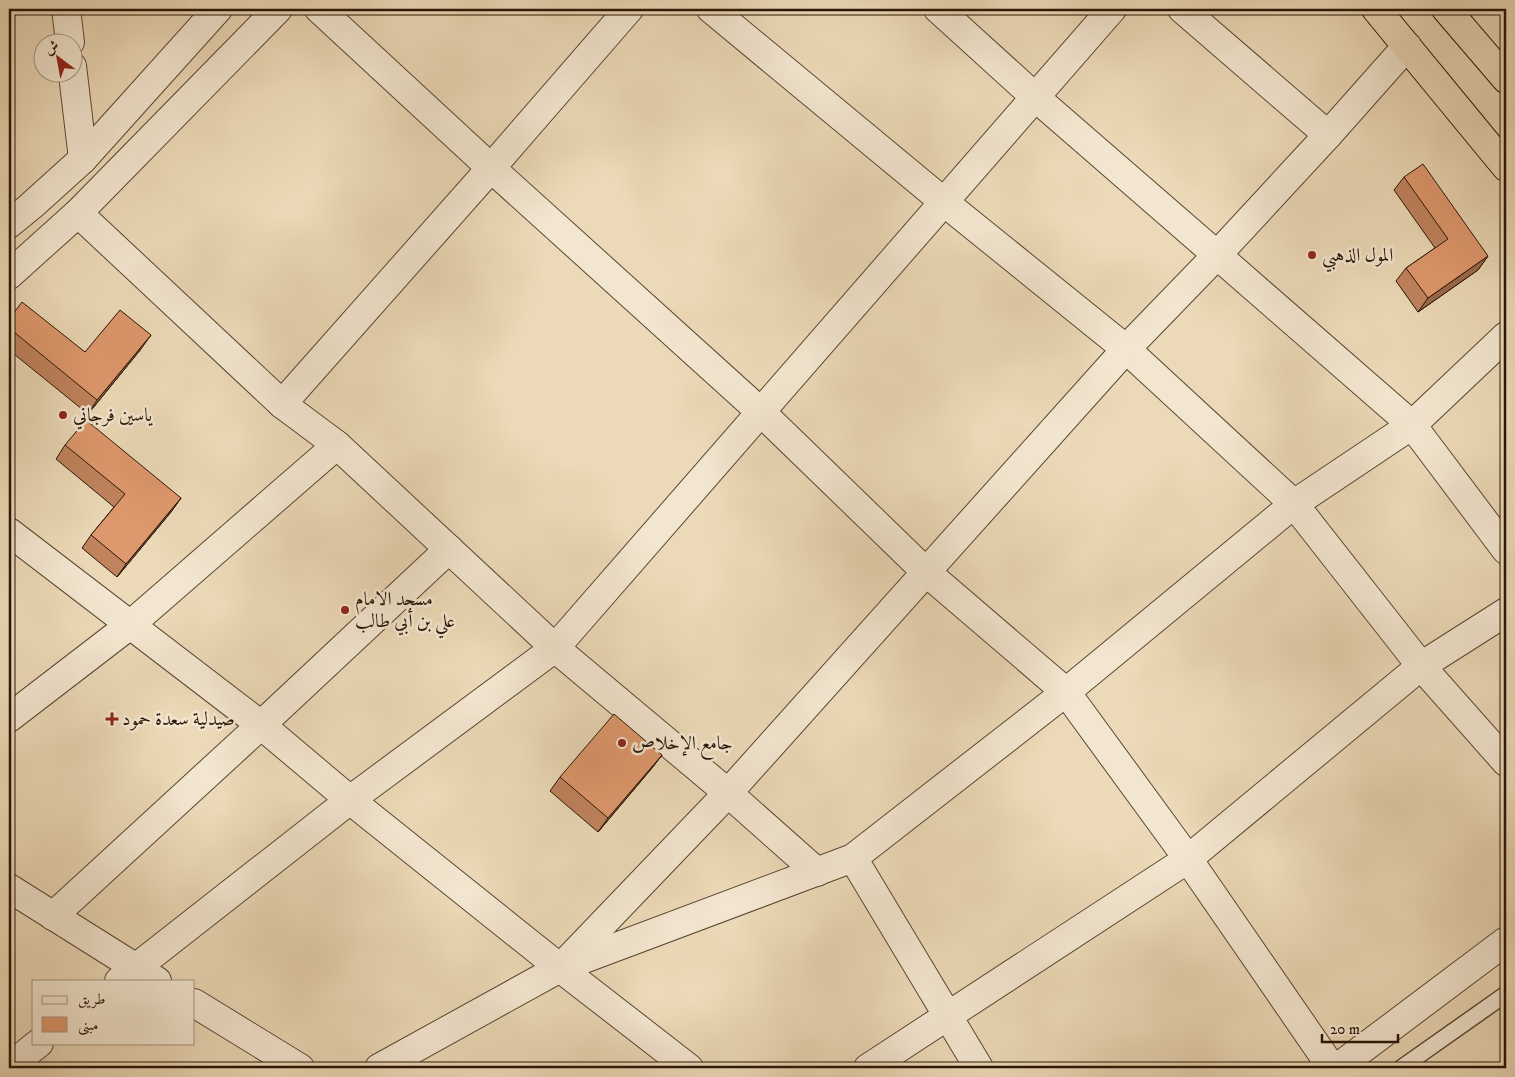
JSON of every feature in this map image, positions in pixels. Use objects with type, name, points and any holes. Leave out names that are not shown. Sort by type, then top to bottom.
[{"type":"highway","points":[[1376,9],[1506,167]]},
{"type":"highway","points":[[1446,9],[1506,78]]},
{"type":"street","points":[[66,9],[69,32]]},
{"type":"street","points":[[9,224],[83,159],[218,9]]},
{"type":"street","points":[[9,275],[78,214],[278,9]]},
{"type":"street","points":[[319,9],[491,168],[762,413],[926,572],[1066,692],[1188,860],[1332,1068]]},
{"type":"street","points":[[282,404],[629,9]]},
{"type":"street","points":[[711,9],[944,202],[1126,349],[1294,504],[1421,666],[1506,762]]},
{"type":"street","points":[[938,9],[1035,97],[1412,425],[1506,550]]},
{"type":"street","points":[[9,888],[54,916],[137,976],[350,800],[555,648],[762,413],[1112,9]]},
{"type":"street","points":[[1182,9],[1328,135]]},
{"type":"street","points":[[560,968],[728,793],[1126,349],[1328,135],[1407,46]]},
{"type":"street","points":[[74,82],[83,159]]},
{"type":"street","points":[[78,214],[282,404],[337,445],[555,648],[728,793],[817,872]]},
{"type":"street","points":[[379,1068],[560,968],[853,858],[1066,692],[1294,504],[1412,425],[1506,336]]},
{"type":"street","points":[[9,718],[130,625],[337,445]]},
{"type":"street","points":[[9,532],[261,726],[350,800],[560,968],[689,1068]]},
{"type":"street","points":[[54,916],[261,726],[449,549]]},
{"type":"street","points":[[868,1068],[1188,860],[1421,666],[1506,612]]},
{"type":"street","points":[[853,858],[979,1068]]},
{"type":"street","points":[[1337,1068],[1506,941]]},
{"type":"street","points":[[195,1004],[300,1068]]},
{"type":"street","points":[[9,1067],[38,1044]]},
{"type":"lane","points":[[1401,1068],[1506,994]]},
{"type":"building","points":[[1423,164],[1488,256],[1428,298],[1406,268],[1448,239],[1404,177]]},
{"type":"building","points":[[22,302],[85,352],[120,310],[151,335],[97,400],[9,328],[9,319]]},
{"type":"building","points":[[86,420],[181,498],[126,564],[91,535],[125,494],[65,445]]},
{"type":"building","points":[[614,714],[662,755],[608,818],[560,777]]},
{"type":"place","name":"المول الذهبي","points":[[1312,255]]},
{"type":"place","name":"ياسين فرجاني","points":[[63,415]]},
{"type":"place","name":"مسجد الامام علي بن أبي طالب","points":[[345,610]]},
{"type":"place","name":"صيدلية سعدة حمود","points":[[112,719]]},
{"type":"place","name":"جامع الإخلاص","points":[[622,743]]}]
